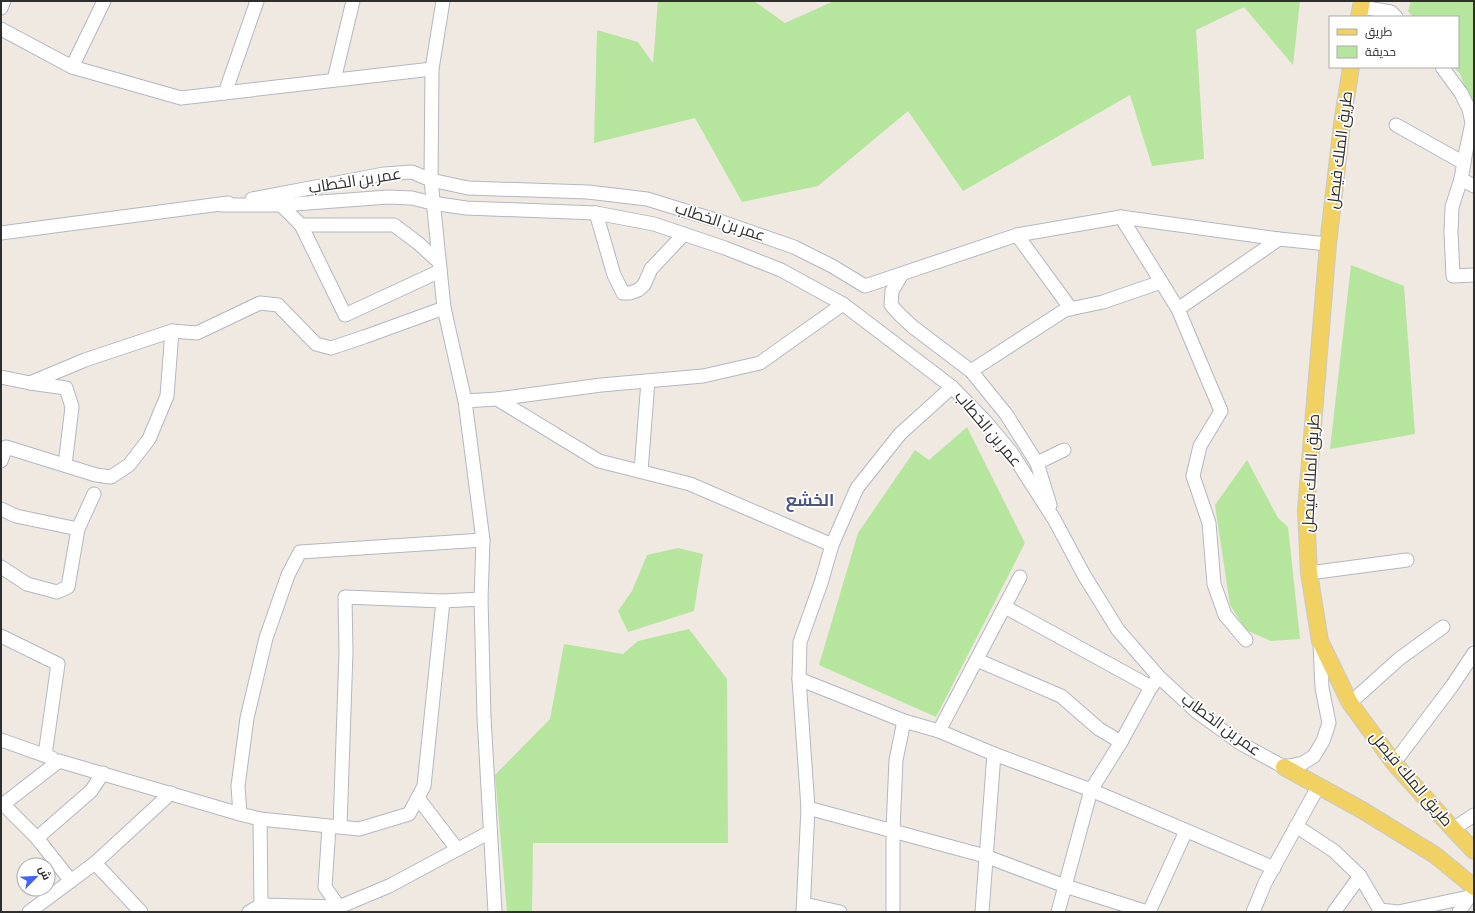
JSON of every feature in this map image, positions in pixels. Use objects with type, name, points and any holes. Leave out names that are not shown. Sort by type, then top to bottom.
[{"type":"main road","name":"طريق الملك فيصل","points":[[1351,68],[1342,124],[1328,244],[1306,510],[1309,574],[1320,641],[1350,703],[1394,763],[1474,851]]},
{"type":"main road","points":[[1284,767],[1362,810],[1434,855],[1472,891]]},
{"type":"street","points":[[1,8],[4,1]]},
{"type":"street","points":[[72,68],[104,1]]},
{"type":"street","points":[[225,93],[257,1]]},
{"type":"street","points":[[334,80],[354,1]]},
{"type":"street","points":[[443,1],[432,69],[432,203],[444,308],[465,401],[483,540],[481,599],[484,717],[495,912]]},
{"type":"street","points":[[1360,8],[1391,12],[1395,16]]},
{"type":"street","points":[[1,29],[72,68],[181,98],[432,69]]},
{"type":"street","points":[[1443,68],[1461,93],[1469,109],[1472,123],[1461,179],[1452,207],[1451,232],[1453,276],[1474,276]]},
{"type":"street","points":[[1396,125],[1464,163]]},
{"type":"street","name":"عمر بن الخطاب","points":[[1,233],[221,205],[384,174],[412,172],[431,180],[468,188],[588,192],[647,199],[722,222],[794,247],[832,266],[865,286],[902,274]]},
{"type":"street","points":[[1461,179],[1474,186]]},
{"type":"street","name":"عمر بن الخطاب","points":[[221,205],[281,205],[388,197],[412,198],[432,203],[466,208],[596,213],[654,224],[781,270],[843,304],[952,387],[986,422],[1011,452],[1054,519],[1084,575],[1118,630],[1155,682],[1240,742],[1284,767]]},
{"type":"street","points":[[281,205],[301,225],[345,316],[439,266]]},
{"type":"street","points":[[596,213],[614,275],[623,293],[630,293],[638,290],[644,285],[651,269],[684,234]]},
{"type":"street","points":[[902,274],[1017,235],[1121,216],[1279,239],[1328,244]]},
{"type":"street","points":[[1121,216],[1178,310],[1221,412],[1200,446],[1193,476],[1209,523],[1214,584],[1225,615],[1246,640]]},
{"type":"street","points":[[301,225],[394,225],[418,243],[439,266]]},
{"type":"street","points":[[1017,235],[1071,309]]},
{"type":"street","points":[[1178,310],[1279,239]]},
{"type":"street","name":"عمر بن الخطاب","points":[[902,274],[892,291],[891,305],[914,327],[971,371],[1006,414],[1037,463],[1054,519]]},
{"type":"street","points":[[971,371],[1065,310],[1103,302],[1161,282]]},
{"type":"street","points":[[30,383],[86,360],[172,331],[197,333],[260,303],[278,305],[316,344],[331,348],[364,338],[444,308]]},
{"type":"street","points":[[465,401],[497,399],[601,385],[703,376],[760,363],[843,304]]},
{"type":"street","points":[[1,461],[6,446],[96,475],[111,477],[129,465],[149,439],[167,396],[172,331]]},
{"type":"street","points":[[1,377],[66,388],[72,407],[65,465]]},
{"type":"street","points":[[641,471],[648,381]]},
{"type":"street","points":[[840,912],[804,908],[808,808],[799,679],[800,642],[821,583],[832,545],[857,488],[900,434],[952,387]]},
{"type":"street","points":[[497,399],[599,461],[690,484],[832,545]]},
{"type":"street","points":[[1037,463],[1064,450]]},
{"type":"street","points":[[1,567],[27,584],[57,592],[68,587],[78,529],[94,494]]},
{"type":"street","points":[[1,509],[16,516],[78,529]]},
{"type":"street","points":[[240,814],[238,786],[247,718],[266,638],[288,575],[300,552],[483,540]]},
{"type":"street","points":[[1309,574],[1407,560]]},
{"type":"street","points":[[939,731],[1020,577]]},
{"type":"street","points":[[339,907],[325,887],[334,827],[346,652],[345,597],[443,601],[481,599]]},
{"type":"street","points":[[1,740],[59,760],[260,819],[359,829],[409,814],[424,786],[443,601]]},
{"type":"street","points":[[1005,608],[1155,682],[1121,742],[1091,790],[1058,912]]},
{"type":"street","points":[[1350,703],[1399,659],[1443,627]]},
{"type":"street","points":[[1,636],[58,664],[44,755]]},
{"type":"street","points":[[1284,767],[1303,763],[1314,756],[1323,741],[1329,723],[1322,688],[1320,641]]},
{"type":"street","points":[[1394,763],[1452,686],[1474,653]]},
{"type":"street","points":[[977,660],[1060,696],[1099,729],[1121,742]]},
{"type":"street","points":[[799,679],[904,721],[939,731],[994,754],[1091,790],[1274,868]]},
{"type":"street","points":[[893,912],[893,830],[896,760],[904,721]]},
{"type":"street","points":[[982,912],[985,856],[994,754]]},
{"type":"street","points":[[59,760],[2,805],[37,838],[71,881]]},
{"type":"street","points":[[37,838],[91,791],[103,773]]},
{"type":"street","points":[[1253,912],[1265,883],[1318,787]]},
{"type":"street","points":[[29,912],[95,863],[171,793]]},
{"type":"street","points":[[418,798],[457,849]]},
{"type":"street","points":[[808,808],[985,856],[1065,886],[1148,912],[1186,831]]},
{"type":"street","points":[[1453,829],[1474,815]]},
{"type":"street","points":[[260,819],[261,905]]},
{"type":"street","points":[[1296,826],[1334,852],[1360,876],[1380,910],[1398,912],[1472,891]]},
{"type":"street","points":[[249,912],[261,905],[339,907],[389,886],[490,832]]},
{"type":"street","points":[[95,863],[141,912]]},
{"type":"street","points":[[1334,912],[1360,876]]},
{"type":"street","points":[[1458,912],[1472,891]]},
{"type":"green space","points":[[658,1],[754,1],[785,23],[834,1],[1300,1],[1293,65],[1244,7],[1196,30],[1204,159],[1152,166],[1130,95],[963,191],[908,111],[818,186],[742,202],[695,118],[594,143],[597,30],[638,42],[653,63]]},
{"type":"green space","points":[[1411,1],[1474,1],[1474,110],[1460,74],[1455,68],[1459,68],[1459,16],[1412,16],[1408,11]]},
{"type":"green space","points":[[1351,265],[1404,286],[1415,434],[1330,449]]},
{"type":"green space","points":[[967,427],[1025,543],[936,717],[819,665],[858,533],[915,450],[929,460]]},
{"type":"green space","points":[[1247,460],[1278,518],[1288,527],[1300,639],[1271,641],[1246,630],[1230,605],[1215,505]]},
{"type":"green space","points":[[678,548],[703,554],[694,611],[628,632],[618,611],[632,591],[647,555]]},
{"type":"green space","points":[[689,629],[727,679],[728,843],[533,843],[532,912],[507,912],[495,775],[550,719],[564,644],[623,654],[638,641]]},
{"type":"district","name":"الخشع","points":[[810,500]]}]
